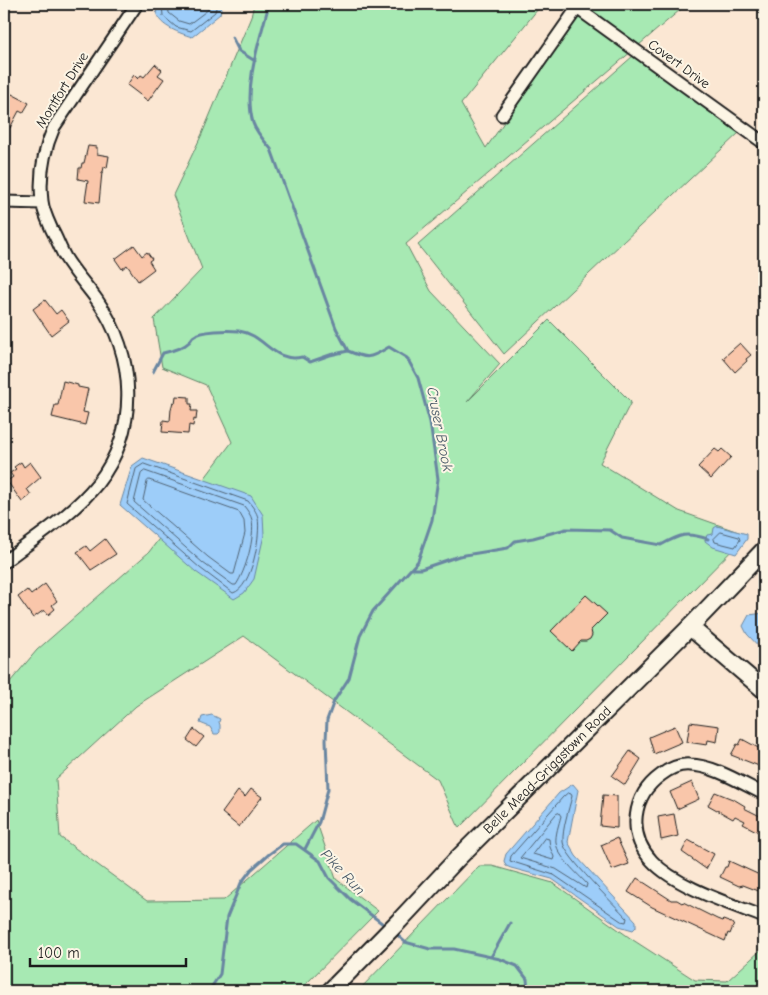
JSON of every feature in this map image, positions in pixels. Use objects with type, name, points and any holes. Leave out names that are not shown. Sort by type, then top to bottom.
[{"type":"street","name":"Montfort Drive","points":[[4,562],[66,514],[92,489],[103,476],[115,455],[126,421],[129,394],[123,353],[98,302],[66,258],[47,218],[42,203],[42,176],[46,145],[54,127],[136,4]]},
{"type":"street","name":"Covert Drive","points":[[502,115],[578,6],[764,143]]},
{"type":"street","points":[[4,202],[42,203]]},
{"type":"street","name":"Belle Mead-Griggstown Road","points":[[330,991],[464,852],[690,627],[764,550]]},
{"type":"street","points":[[690,627],[764,690]]},
{"type":"street","points":[[764,794],[723,774],[688,764],[666,771],[655,780],[645,790],[639,800],[637,810],[638,834],[642,849],[653,862],[683,883],[710,896],[764,917]]},
{"type":"green space","points":[[254,4],[542,4],[461,104],[486,148],[587,4],[687,4],[406,244],[431,291],[500,364],[467,402],[549,320],[631,402],[600,463],[679,511],[747,535],[459,828],[438,780],[244,636],[136,706],[56,779],[60,837],[147,901],[224,900],[316,820],[336,879],[378,911],[299,991],[4,991],[4,689],[37,650],[149,552],[232,442],[206,385],[162,367],[154,319],[202,269],[173,195],[202,134],[251,17]]},
{"type":"green space","points":[[633,56],[740,132],[504,354],[418,245]]},
{"type":"green space","points":[[479,866],[492,866],[553,883],[633,940],[695,980],[727,981],[761,950],[764,956],[764,991],[358,991]]},
{"type":"water","points":[[158,4],[222,4],[220,14],[192,37],[173,30],[161,22],[156,11]]},
{"type":"water","points":[[143,458],[251,496],[263,515],[264,535],[254,579],[244,593],[234,599],[196,572],[120,505],[132,466]]},
{"type":"water","points":[[717,526],[747,534],[747,539],[736,554],[713,547],[705,541],[707,535],[713,534],[714,528]]},
{"type":"water","points":[[764,613],[764,652],[747,634],[743,626],[749,615]]},
{"type":"water","points":[[212,715],[220,719],[220,732],[218,734],[214,734],[210,727],[200,723],[202,717]]},
{"type":"water","points":[[573,784],[578,790],[568,842],[576,856],[636,921],[636,927],[633,930],[619,926],[552,879],[506,866],[504,861],[506,854],[559,793]]},
{"type":"building","points":[[155,64],[162,70],[158,75],[164,79],[148,101],[127,85],[134,75],[138,79],[141,75],[144,77]]},
{"type":"building","points":[[8,92],[29,103],[23,113],[19,111],[10,128],[4,125],[4,100]]},
{"type":"building","points":[[88,146],[97,147],[97,154],[109,156],[107,168],[104,167],[102,172],[99,203],[85,201],[88,181],[78,179],[79,168],[84,163]]},
{"type":"building","points":[[134,245],[142,256],[147,252],[152,259],[149,261],[154,269],[138,281],[127,265],[122,269],[115,259]]},
{"type":"building","points":[[45,300],[56,314],[61,310],[69,321],[51,335],[33,309]]},
{"type":"building","points":[[740,343],[751,355],[735,372],[723,358]]},
{"type":"building","points":[[63,381],[88,389],[83,412],[88,413],[85,425],[52,417],[55,405],[58,405]]},
{"type":"building","points":[[176,396],[189,397],[189,404],[192,404],[191,411],[197,411],[193,426],[189,425],[188,434],[162,432],[163,420],[170,421],[171,409],[173,402],[175,403]]},
{"type":"building","points":[[715,449],[719,452],[722,449],[731,457],[711,479],[698,467]]},
{"type":"building","points":[[21,462],[24,467],[30,462],[41,477],[27,489],[31,495],[22,502],[7,481],[13,477],[10,473],[16,469],[14,467]]},
{"type":"building","points":[[105,539],[116,554],[91,570],[77,552],[86,546],[90,551]]},
{"type":"building","points":[[45,584],[57,601],[52,605],[55,609],[48,615],[44,610],[33,618],[18,597],[27,590],[31,595]]},
{"type":"building","points":[[586,595],[607,614],[591,630],[592,635],[590,639],[581,641],[572,651],[551,631]]},
{"type":"building","points":[[690,722],[719,726],[717,742],[708,740],[707,745],[687,742]]},
{"type":"building","points":[[675,726],[682,742],[654,754],[649,737]]},
{"type":"building","points":[[194,729],[204,737],[196,747],[187,740]]},
{"type":"building","points":[[742,739],[764,751],[764,756],[759,766],[731,755]]},
{"type":"building","points":[[630,751],[641,759],[625,785],[612,776]]},
{"type":"building","points":[[692,782],[699,799],[677,809],[670,792]]},
{"type":"building","points":[[251,789],[262,797],[239,827],[222,813],[238,791],[245,797]]},
{"type":"building","points":[[715,792],[735,800],[745,806],[744,808],[764,818],[764,835],[743,824],[745,821],[735,816],[733,819],[708,805]]},
{"type":"building","points":[[603,795],[617,796],[617,828],[600,826]]},
{"type":"building","points":[[674,814],[678,836],[661,840],[658,817]]},
{"type":"building","points":[[617,838],[629,864],[612,870],[601,845]]},
{"type":"building","points":[[688,840],[714,854],[706,869],[682,852]]},
{"type":"building","points":[[729,861],[764,877],[764,893],[743,885],[739,886],[720,877]]},
{"type":"building","points":[[637,878],[671,900],[683,902],[717,919],[734,924],[730,934],[728,933],[725,941],[652,907],[628,892]]},
{"type":"waterway","name":"Cruser Brook","points":[[269,4],[251,79],[250,109],[253,123],[258,133],[271,149],[336,328],[348,351],[365,357],[378,354],[389,347],[407,358],[418,378],[430,422],[438,479],[432,520],[418,561],[373,611],[360,636],[349,678],[334,701],[327,720],[328,789],[319,822],[305,849]]},
{"type":"waterway","points":[[232,37],[239,51],[255,61]]},
{"type":"waterway","points":[[153,372],[163,353],[183,347],[197,335],[215,331],[248,333],[276,353],[292,358],[302,357],[310,362],[348,351]]},
{"type":"waterway","points":[[411,569],[421,569],[459,556],[508,548],[515,541],[566,529],[610,530],[622,538],[661,545],[684,535],[694,535],[708,539]]},
{"type":"waterway","name":"Pike Run","points":[[209,991],[220,974],[227,917],[241,883],[251,870],[283,844],[296,844],[320,861],[329,878],[350,899],[387,927]]},
{"type":"waterway","points":[[491,957],[510,923]]},
{"type":"waterway","name":"Pike Run","points":[[394,932],[405,942],[430,949],[454,949],[500,959],[517,966],[527,979],[528,991]]}]
